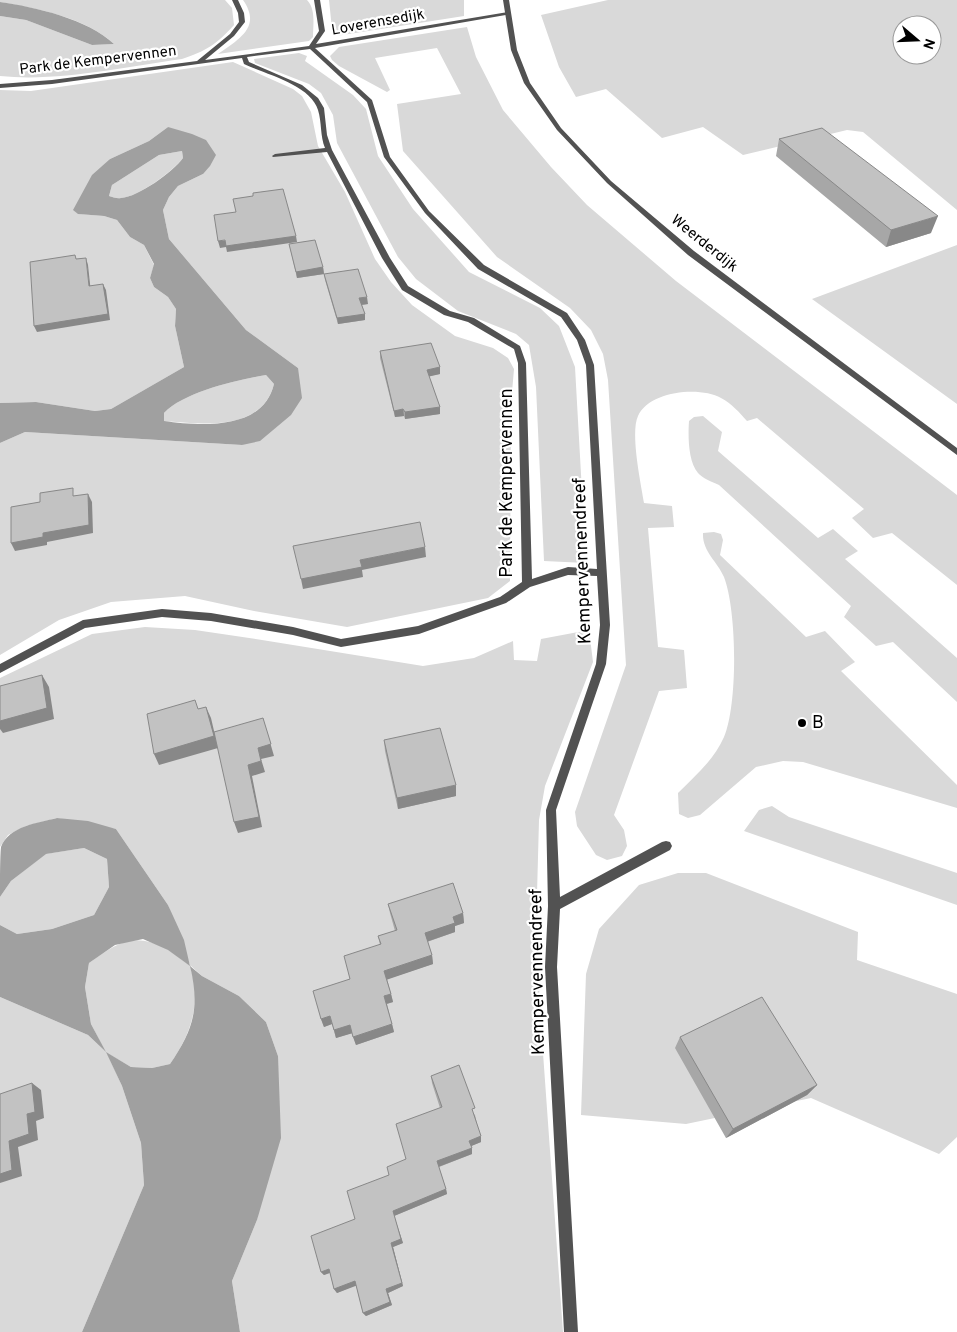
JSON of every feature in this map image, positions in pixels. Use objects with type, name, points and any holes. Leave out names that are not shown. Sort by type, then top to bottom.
[{"type":"street","name":"Park de Kempervennen","points":[[199,62],[206,54],[227,41],[242,22],[241,13],[235,0]]},
{"type":"street","points":[[311,47],[322,32],[317,0]]},
{"type":"street","name":"Weerderdijk","points":[[506,0],[514,50],[527,83],[559,129],[609,182],[691,253],[957,452]]},
{"type":"street","name":"Loverensedijk","points":[[311,47],[508,14]]},
{"type":"street","name":"Park de Kempervennen","points":[[0,86],[43,83],[311,47]]},
{"type":"street","name":"Kempervennendreef","points":[[311,47],[370,101],[387,157],[426,212],[482,267],[564,315],[581,340],[590,366],[605,625],[601,664],[551,810],[554,906],[552,977],[572,1332]]},
{"type":"street","name":"Park de Kempervennen","points":[[0,669],[83,624],[162,612],[221,618],[341,642],[419,630],[503,600],[527,584],[522,363],[517,348],[471,320],[447,312],[405,288],[386,258],[329,150],[324,136],[323,116],[320,106],[312,94],[302,87],[246,63],[244,56]]},
{"type":"street","points":[[275,156],[329,150]]},
{"type":"street","points":[[527,584],[568,571],[602,573]]},
{"type":"street","points":[[554,906],[666,846]]},
{"type":"shaded area","points":[[0,0],[225,0],[232,8],[234,25],[211,46],[182,59],[68,75],[45,77],[0,76],[0,16],[26,20],[92,45],[114,44],[90,27],[76,21],[29,7],[0,2]]},
{"type":"shaded area","points":[[243,0],[307,0],[313,12],[313,37],[309,41],[218,54],[240,37],[249,25],[248,9]]},
{"type":"shaded area","points":[[329,0],[464,0],[464,16],[336,36],[332,29]]},
{"type":"shaded area","points":[[608,0],[957,0],[957,210],[863,132],[847,130],[743,155],[703,127],[662,138],[606,89],[576,97],[559,67],[541,15]]},
{"type":"shaded area","points":[[0,2],[60,15],[90,28],[114,44],[92,45],[26,20],[0,16]]},
{"type":"shaded area","points":[[467,27],[476,57],[503,110],[551,167],[587,205],[676,281],[957,495],[957,585],[892,533],[873,538],[852,518],[864,509],[757,418],[747,421],[725,400],[712,394],[701,392],[676,393],[664,396],[644,408],[638,416],[635,434],[644,503],[672,506],[674,527],[648,528],[658,647],[684,650],[687,688],[659,691],[614,815],[624,830],[627,846],[622,856],[607,860],[596,855],[577,826],[575,812],[626,665],[608,380],[603,354],[591,330],[570,308],[497,257],[403,151],[397,104],[461,94],[437,48],[375,58],[390,90],[387,92],[339,66],[330,56],[339,47]]},
{"type":"shaded area","points":[[299,53],[307,56],[305,61],[353,95],[366,109],[378,156],[413,209],[469,272],[540,308],[559,326],[575,367],[586,563],[544,561],[536,387],[529,345],[516,334],[458,311],[416,279],[398,257],[337,143],[333,115],[321,93],[309,84],[255,63],[254,59]]},
{"type":"shaded area","points":[[233,62],[293,89],[302,96],[311,112],[318,146],[345,192],[375,259],[391,282],[412,305],[455,336],[493,348],[508,358],[514,369],[511,404],[510,581],[488,598],[347,627],[254,611],[185,596],[111,602],[59,620],[0,655],[0,443],[25,432],[242,445],[298,368],[246,330],[169,239],[163,210],[169,197],[178,186],[203,174],[168,127],[149,141],[110,159],[79,214],[104,216],[117,220],[130,237],[144,245],[154,265],[150,278],[154,287],[168,297],[176,309],[175,326],[184,367],[111,409],[95,411],[36,402],[0,403],[0,90],[31,91]]},
{"type":"shaded area","points":[[168,127],[206,140],[216,155],[203,174],[178,186],[169,197],[163,210],[169,239],[246,330],[298,368],[302,398],[291,415],[260,441],[242,445],[25,432],[0,443],[0,403],[36,402],[95,411],[111,409],[184,367],[175,326],[176,309],[168,297],[154,287],[150,278],[154,264],[144,245],[130,237],[117,220],[104,216],[78,214],[73,210],[92,175],[110,159],[149,141]],"holes":[[[182,151],[183,158],[178,164],[145,189],[128,197],[118,198],[109,196],[112,185],[159,155]],[[266,375],[274,384],[268,399],[257,410],[244,418],[212,424],[164,421],[164,413],[184,399],[197,393]]]},
{"type":"shaded area","points":[[182,151],[183,158],[178,164],[145,189],[128,197],[118,198],[109,196],[112,185],[159,155]]},
{"type":"shaded area","points":[[957,245],[957,404],[812,299]]},
{"type":"shaded area","points":[[266,375],[274,384],[267,399],[257,410],[244,418],[212,423],[164,421],[164,413],[184,399],[197,393]]},
{"type":"shaded area","points":[[703,416],[722,432],[718,451],[818,538],[833,529],[858,551],[845,559],[957,658],[957,702],[893,642],[876,646],[844,617],[851,606],[719,485],[698,473],[690,455],[689,421],[694,417]]},
{"type":"shaded area","points":[[714,532],[721,534],[723,540],[720,555],[806,637],[825,631],[855,662],[841,671],[957,785],[957,808],[803,762],[783,761],[756,767],[700,815],[688,818],[679,814],[678,793],[704,767],[720,745],[729,722],[732,703],[734,657],[728,592],[724,577],[707,551],[703,539],[703,533]]},
{"type":"shaded area","points":[[145,627],[195,630],[423,666],[474,658],[513,641],[514,660],[537,661],[541,639],[589,630],[593,662],[545,786],[539,820],[537,894],[541,965],[539,997],[563,1332],[240,1332],[232,1281],[257,1220],[278,1056],[266,1022],[239,996],[202,976],[191,966],[195,990],[194,1011],[181,1047],[170,1064],[152,1068],[131,1067],[107,1053],[122,1086],[141,1143],[144,1185],[82,1332],[0,1332],[0,997],[88,1035],[105,1051],[91,1024],[85,987],[89,963],[117,945],[135,940],[155,944],[170,951],[190,965],[168,905],[116,829],[57,818],[26,826],[8,835],[0,847],[0,678],[92,634]]},
{"type":"shaded area","points":[[772,806],[789,817],[957,873],[957,905],[744,831],[759,810]]},
{"type":"shaded area","points":[[57,818],[88,821],[116,829],[168,905],[184,940],[190,966],[168,950],[143,939],[115,945],[89,963],[85,987],[91,1024],[106,1052],[88,1035],[0,997],[0,925],[17,934],[52,929],[94,915],[109,887],[107,859],[84,848],[46,854],[11,881],[0,897],[1,847],[5,840],[10,834],[25,826]]},
{"type":"shaded area","points":[[84,848],[107,859],[109,887],[94,915],[52,929],[17,934],[0,925],[0,897],[11,881],[45,854]]},
{"type":"shaded area","points":[[678,873],[706,873],[858,932],[857,960],[957,994],[957,1137],[939,1154],[811,1098],[686,1124],[581,1115],[586,974],[599,929],[639,885]]},
{"type":"shaded area","points":[[190,966],[202,976],[239,996],[266,1022],[278,1056],[281,1138],[257,1220],[232,1281],[240,1332],[82,1332],[144,1185],[141,1143],[122,1086],[106,1052],[131,1067],[152,1068],[170,1064],[185,1040],[193,1017],[194,1006]]},
{"type":"building","points":[[822,128],[938,216],[891,230],[779,139]]},
{"type":"building","points":[[283,189],[296,236],[226,246],[225,240],[218,241],[214,215],[236,212],[233,199],[253,196],[253,193]]},
{"type":"building","points":[[315,240],[323,267],[296,272],[289,244]]},
{"type":"building","points":[[75,255],[76,259],[86,258],[89,286],[103,284],[108,314],[34,326],[30,262]]},
{"type":"building","points":[[358,269],[367,297],[359,298],[365,314],[337,318],[324,274]]},
{"type":"building","points":[[431,343],[440,367],[427,370],[440,407],[405,412],[403,409],[394,411],[380,351]]},
{"type":"building","points":[[73,488],[73,496],[88,494],[89,525],[43,533],[43,537],[11,543],[11,507],[40,502],[40,493]]},
{"type":"building","points":[[420,522],[425,547],[360,560],[362,567],[301,579],[293,546]]},
{"type":"building","points":[[42,675],[47,708],[0,721],[0,686]]},
{"type":"building","points":[[195,700],[198,709],[206,707],[214,736],[154,754],[147,714]]},
{"type":"building","points":[[263,718],[271,744],[258,748],[261,761],[248,765],[259,817],[234,822],[214,732]]},
{"type":"building","points":[[440,728],[456,785],[397,798],[384,740]]},
{"type":"building","points":[[453,883],[463,913],[453,917],[455,923],[425,933],[432,955],[384,971],[391,994],[384,996],[392,1024],[353,1037],[350,1025],[334,1030],[330,1016],[321,1019],[313,991],[350,979],[344,956],[381,944],[378,936],[397,930],[388,904]]},
{"type":"building","points":[[762,997],[817,1085],[733,1129],[680,1037]]},
{"type":"building","points":[[459,1065],[475,1108],[472,1109],[481,1136],[469,1141],[472,1148],[437,1161],[446,1189],[393,1211],[401,1239],[391,1243],[402,1283],[386,1289],[390,1302],[363,1313],[355,1281],[334,1289],[329,1269],[321,1272],[311,1236],[355,1219],[347,1191],[389,1175],[387,1167],[406,1159],[396,1124],[442,1107],[431,1076]]},
{"type":"building","points":[[32,1083],[35,1112],[27,1114],[29,1134],[9,1141],[12,1170],[0,1174],[0,1094]]},
{"type":"place","name":"B","points":[[802,723]]}]
